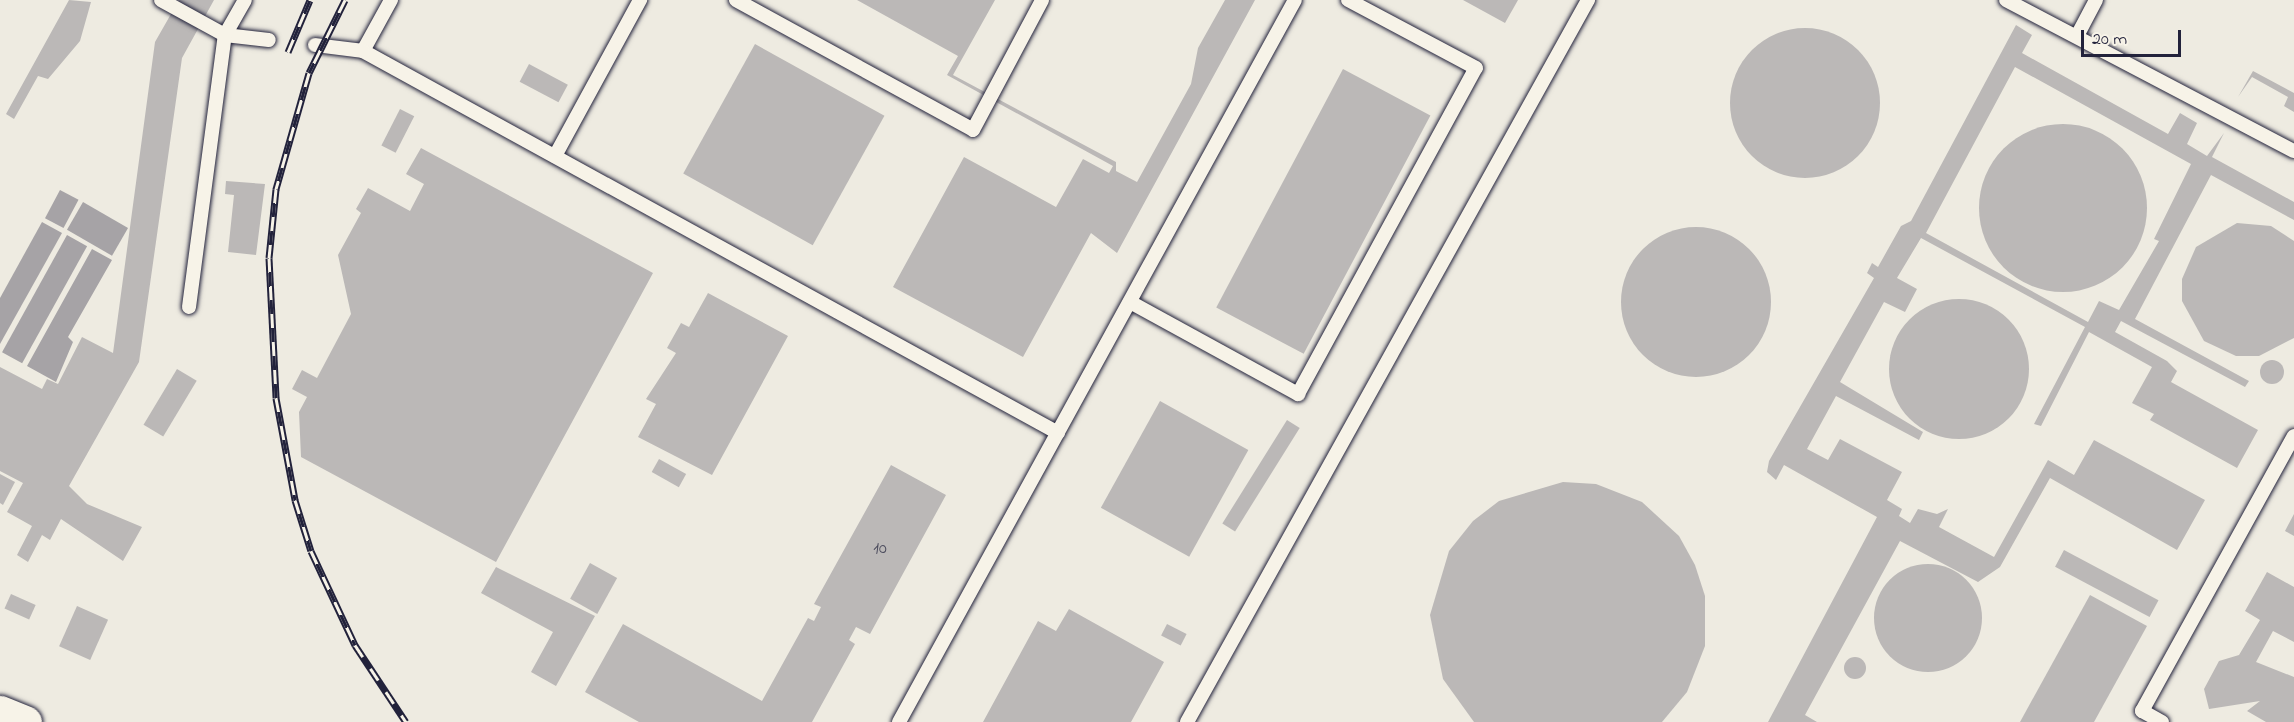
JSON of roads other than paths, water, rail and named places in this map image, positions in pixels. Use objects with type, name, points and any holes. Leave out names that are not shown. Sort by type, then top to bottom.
[{"type":"main road","points":[[0,712],[25,722]]},
{"type":"lane","points":[[161,0],[225,35],[269,40]]},
{"type":"lane","points":[[189,307],[225,35],[244,0]]},
{"type":"lane","points":[[363,51],[391,0]]},
{"type":"lane","points":[[555,156],[640,0]]},
{"type":"lane","points":[[736,0],[973,130],[1042,0]]},
{"type":"lane","points":[[899,722],[1295,0]]},
{"type":"lane","points":[[1130,302],[1298,394],[1476,68],[1348,0]]},
{"type":"lane","points":[[1187,722],[1588,0]]},
{"type":"lane","points":[[2006,0],[2294,151]]},
{"type":"lane","points":[[2077,36],[2096,0]]},
{"type":"lane","points":[[315,45],[363,51],[1058,433]]},
{"type":"lane","points":[[2162,722],[2142,711],[2294,436]]},
{"type":"railway","points":[[288,52],[310,0]]},
{"type":"railway","points":[[345,0],[309,73],[276,189],[269,258],[276,398],[295,500],[311,551],[355,645],[406,722]]}]
